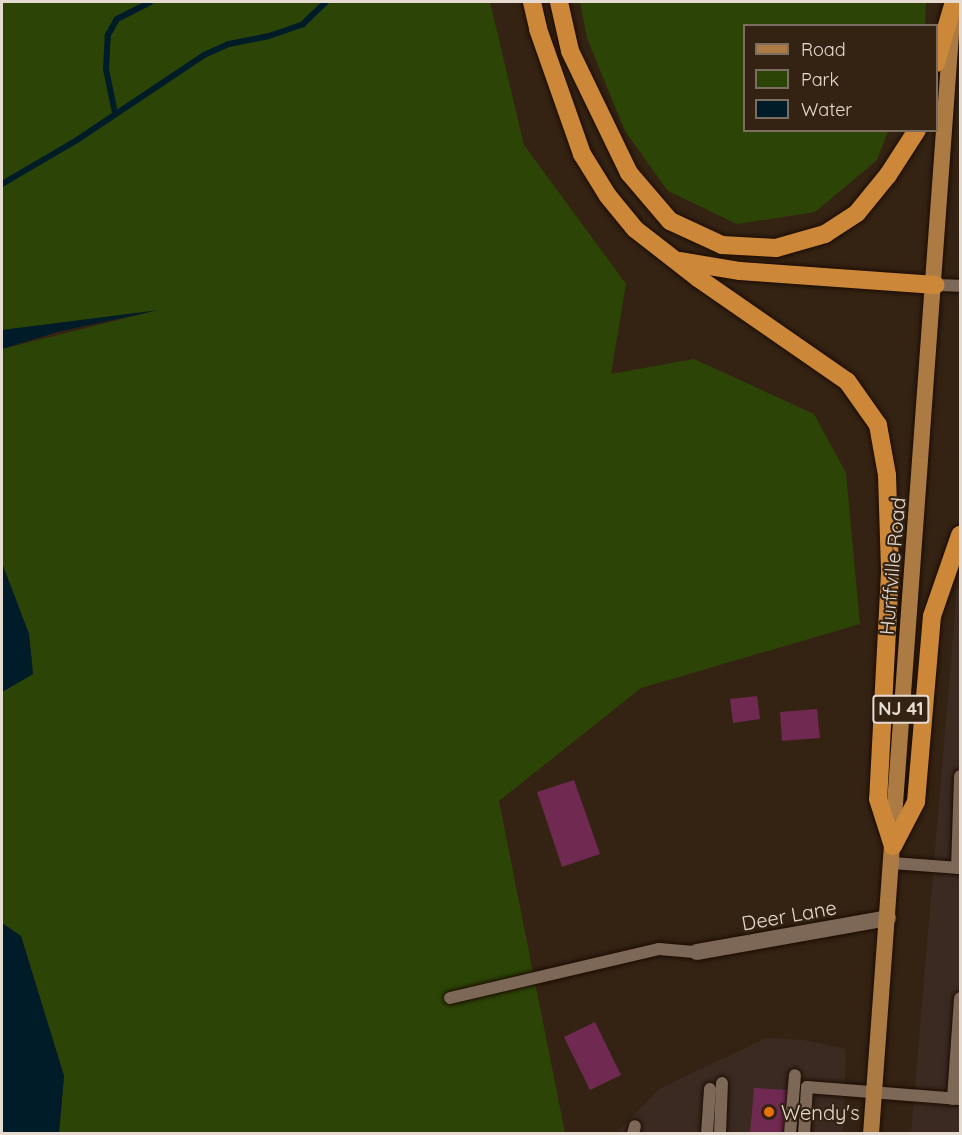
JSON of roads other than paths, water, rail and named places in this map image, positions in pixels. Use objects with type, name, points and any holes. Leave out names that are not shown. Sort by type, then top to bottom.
[{"type":"highway","points":[[532,2],[538,29],[582,154],[608,196],[635,229],[847,381],[878,425],[887,475],[890,573],[878,799],[892,855]]},
{"type":"highway","points":[[559,2],[570,51],[629,173],[669,221],[722,245],[776,248],[825,234],[856,213],[916,132]]},
{"type":"highway","points":[[938,56],[953,3]]},
{"type":"highway","points":[[679,261],[741,271],[935,285]]},
{"type":"highway","points":[[892,855],[916,802],[932,616],[960,535]]},
{"type":"main road","name":"Hurffville Road","points":[[872,1134],[907,616],[935,285],[953,3]]},
{"type":"street","name":"Deer Lane","points":[[697,952],[888,918]]},
{"type":"lane","points":[[935,285],[960,286]]},
{"type":"lane","points":[[892,855],[959,868],[960,776]]},
{"type":"lane","points":[[450,998],[659,949],[697,952]]},
{"type":"lane","points":[[804,1134],[807,1087],[957,1099],[960,998]]},
{"type":"lane","points":[[790,1134],[795,1075]]},
{"type":"lane","points":[[720,1134],[723,1083]]},
{"type":"lane","points":[[707,1134],[710,1089]]},
{"type":"water","points":[[159,310],[57,332],[2,349],[2,330]]},
{"type":"water","points":[[2,563],[29,634],[33,674],[2,692]]},
{"type":"water","points":[[2,923],[21,936],[64,1076],[59,1133],[2,1133]]},
{"type":"waterway","points":[[115,113],[106,69],[108,35],[117,19],[150,2]]},
{"type":"waterway","points":[[2,184],[77,140],[204,55],[229,44],[269,36],[303,24],[326,2]]},
{"type":"place","name":"Wendy's","points":[[769,1112]]}]
